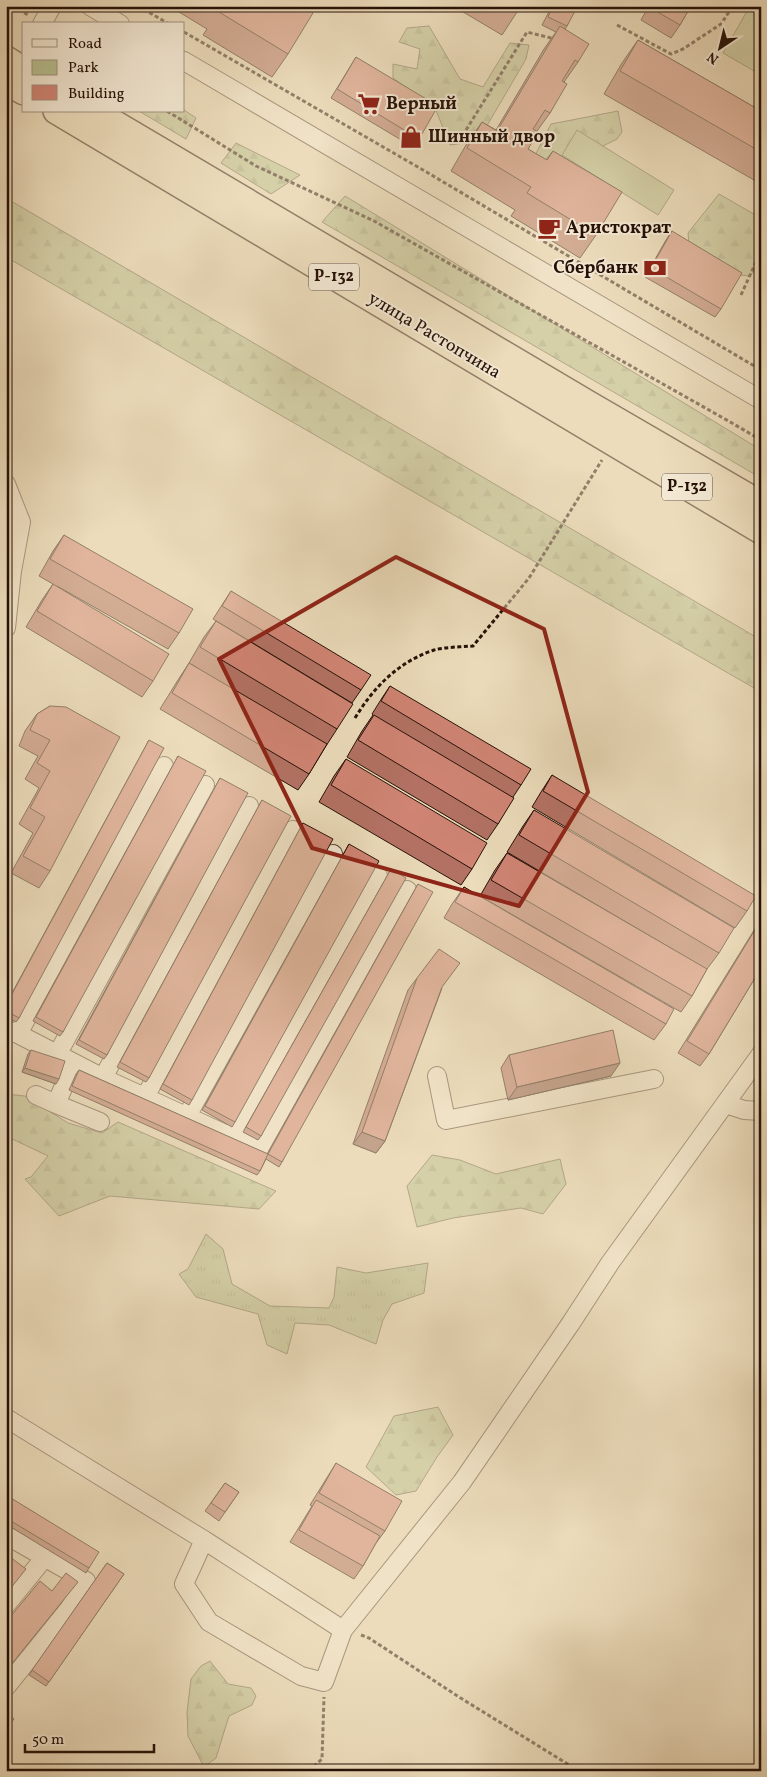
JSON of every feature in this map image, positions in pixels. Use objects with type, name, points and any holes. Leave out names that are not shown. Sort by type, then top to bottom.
[{"type":"highway","points":[[16,67],[22,86]]},
{"type":"highway","name":"улица Растопчина","points":[[58,112],[761,531]]},
{"type":"highway","name":"улица Растопчина","points":[[96,112],[761,504]]},
{"type":"street","points":[[43,22],[52,6]]},
{"type":"street","points":[[90,6],[117,22]]},
{"type":"street","points":[[185,62],[761,400]]},
{"type":"street","points":[[6,484],[21,522],[12,571],[6,628]]},
{"type":"street","points":[[164,766],[12,1032],[103,1078],[260,1150],[406,890]]},
{"type":"street","points":[[57,1055],[205,784]]},
{"type":"street","points":[[103,1078],[248,806]]},
{"type":"street","points":[[145,1097],[293,830]]},
{"type":"street","points":[[187,1116],[333,854]]},
{"type":"street","points":[[231,1137],[378,876]]},
{"type":"street","points":[[204,1540],[184,1584],[208,1622],[301,1676],[324,1682],[343,1630],[462,1482],[571,1324],[610,1263],[761,1054]]},
{"type":"street","points":[[56,1104],[74,1063]]},
{"type":"street","points":[[437,1076],[446,1120],[654,1079]]},
{"type":"street","points":[[36,1096],[100,1122]]},
{"type":"street","points":[[726,1104],[744,1110],[761,1111]]},
{"type":"street","points":[[6,1418],[204,1540],[343,1630]]},
{"type":"street","points":[[6,1535],[86,1581],[69,1609],[6,1687]]},
{"type":"street","points":[[6,1605],[45,1557]]},
{"type":"path","points":[[138,6],[166,22]]},
{"type":"path","points":[[617,25],[671,54],[683,49],[721,24],[733,6]]},
{"type":"path","points":[[466,130],[527,32],[564,41]]},
{"type":"path","points":[[185,33],[409,162],[761,370]]},
{"type":"path","points":[[169,112],[256,166],[374,221],[761,440]]},
{"type":"path","points":[[741,295],[761,251]]},
{"type":"path","points":[[355,718],[368,696],[398,667],[434,650],[473,646],[529,578],[612,443]]},
{"type":"path","points":[[756,906],[761,898]]},
{"type":"path","points":[[343,1630],[369,1638],[459,1697],[579,1771]]},
{"type":"path","points":[[309,1771],[322,1759],[324,1682]]},
{"type":"highlighted area","points":[[396,557],[544,629],[588,792],[519,906],[312,848],[219,659]]},
{"type":"green space","points":[[750,6],[761,6],[761,75],[723,53]]},
{"type":"green space","points":[[429,26],[460,79],[483,87],[510,43],[529,45],[526,59],[478,141],[450,145],[435,108],[393,78],[393,64],[417,69],[420,49],[399,42],[407,28]]},
{"type":"green space","points":[[185,111],[196,118],[186,139],[141,112]]},
{"type":"green space","points":[[618,111],[622,132],[617,139],[585,155],[593,183],[530,165],[551,124]]},
{"type":"green space","points":[[577,130],[674,190],[658,215],[562,155]]},
{"type":"green space","points":[[236,143],[300,175],[271,194],[221,163]]},
{"type":"green space","points":[[719,194],[759,217],[761,224],[761,266],[749,276],[740,275],[689,245],[688,233]]},
{"type":"green space","points":[[345,196],[761,450],[761,478],[322,222]]},
{"type":"green space","points":[[6,198],[761,640],[761,692],[6,257]]},
{"type":"green space","points":[[6,1094],[25,1096],[68,1123],[102,1133],[118,1122],[276,1191],[259,1209],[110,1196],[59,1216],[25,1179],[31,1177],[48,1156],[6,1136]]},
{"type":"green space","points":[[432,1155],[460,1160],[496,1174],[560,1159],[566,1184],[543,1214],[521,1208],[453,1218],[417,1227],[407,1186]]},
{"type":"green space","points":[[206,1234],[223,1249],[232,1284],[270,1306],[329,1308],[334,1297],[337,1267],[366,1273],[428,1263],[424,1293],[392,1304],[383,1320],[376,1344],[329,1325],[295,1323],[287,1354],[267,1345],[258,1314],[196,1297],[179,1274],[188,1269]]},
{"type":"green space","points":[[438,1407],[453,1435],[416,1491],[396,1495],[366,1467],[394,1416]]},
{"type":"green space","points":[[210,1661],[228,1684],[251,1688],[256,1696],[252,1705],[229,1716],[216,1758],[204,1767],[188,1736],[187,1712],[191,1679],[201,1666]]},
{"type":"building","points":[[223,6],[303,6],[313,13],[288,54],[219,12]]},
{"type":"building","points":[[508,6],[521,6],[518,12]]},
{"type":"building","points":[[553,6],[565,6],[575,11],[567,26],[548,17]]},
{"type":"building","points":[[650,6],[691,6],[680,25]]},
{"type":"building","points":[[560,26],[589,44],[578,62],[575,60],[562,81],[567,84],[550,113],[545,110],[533,129],[538,132],[528,149],[547,160],[553,151],[622,192],[596,235],[527,193],[531,187],[467,148],[482,122],[497,131]]},
{"type":"building","points":[[638,40],[761,111],[761,152],[620,71]]},
{"type":"building","points":[[356,57],[438,106],[419,139],[337,89]]},
{"type":"building","points":[[672,231],[742,273],[721,309],[651,268]]},
{"type":"building","points":[[64,535],[193,609],[179,633],[50,559]]},
{"type":"building","points":[[53,584],[169,654],[153,681],[37,611]]},
{"type":"building","points":[[231,591],[371,675],[361,690],[222,606]]},
{"type":"building","points":[[216,621],[353,704],[337,729],[200,647]]},
{"type":"building","points":[[189,663],[327,744],[309,774],[172,693]]},
{"type":"building","points":[[390,686],[531,769],[521,785],[381,701]]},
{"type":"building","points":[[50,706],[66,707],[120,737],[50,871],[23,856],[45,817],[30,808],[50,771],[37,763],[50,740],[30,730],[37,714]]},
{"type":"building","points":[[374,715],[514,798],[498,824],[358,740]]},
{"type":"building","points":[[149,740],[164,748],[19,1018],[6,1011],[6,1005]]},
{"type":"building","points":[[178,756],[206,771],[63,1032],[36,1017]]},
{"type":"building","points":[[346,759],[487,843],[472,869],[331,785]]},
{"type":"building","points":[[552,775],[756,896],[747,911],[543,791]]},
{"type":"building","points":[[220,778],[248,793],[107,1055],[79,1040]]},
{"type":"building","points":[[262,800],[291,816],[149,1078],[120,1062]]},
{"type":"building","points":[[534,810],[734,928],[719,953],[519,835]]},
{"type":"building","points":[[303,823],[333,839],[192,1100],[163,1084]]},
{"type":"building","points":[[349,844],[379,861],[235,1122],[205,1106]]},
{"type":"building","points":[[507,853],[707,969],[692,996],[491,880]]},
{"type":"building","points":[[391,869],[406,878],[261,1136],[246,1127]]},
{"type":"building","points":[[418,884],[433,892],[282,1162],[268,1154]]},
{"type":"building","points":[[464,887],[674,1009],[666,1024],[455,902]]},
{"type":"building","points":[[761,920],[761,968],[709,1054],[687,1041]]},
{"type":"building","points":[[439,949],[460,963],[442,987],[385,1141],[362,1132],[417,978]]},
{"type":"building","points":[[613,1030],[620,1063],[517,1087],[509,1055]]},
{"type":"building","points":[[31,1050],[65,1061],[59,1079],[25,1068]]},
{"type":"building","points":[[79,1070],[268,1154],[260,1171],[72,1086]]},
{"type":"building","points":[[336,1463],[402,1501],[385,1531],[319,1493]]},
{"type":"building","points":[[225,1483],[239,1492],[225,1512],[211,1503]]},
{"type":"building","points":[[6,1495],[99,1552],[89,1568],[6,1518]]},
{"type":"building","points":[[316,1500],[380,1536],[363,1566],[299,1530]]},
{"type":"building","points":[[6,1554],[26,1569],[6,1594]]},
{"type":"building","points":[[107,1563],[124,1574],[49,1682],[32,1670]]},
{"type":"building","points":[[66,1573],[78,1582],[6,1671],[6,1622],[40,1581],[52,1591]]},
{"type":"building","points":[[6,1713],[14,1719],[6,1729]]},
{"type":"place","name":"Верный","points":[[369,104]]},
{"type":"place","name":"Шинный двор","points":[[411,137]]},
{"type":"place","name":"Аристократ","points":[[549,228]]},
{"type":"place","name":"Сбербанк","points":[[655,268]]}]
